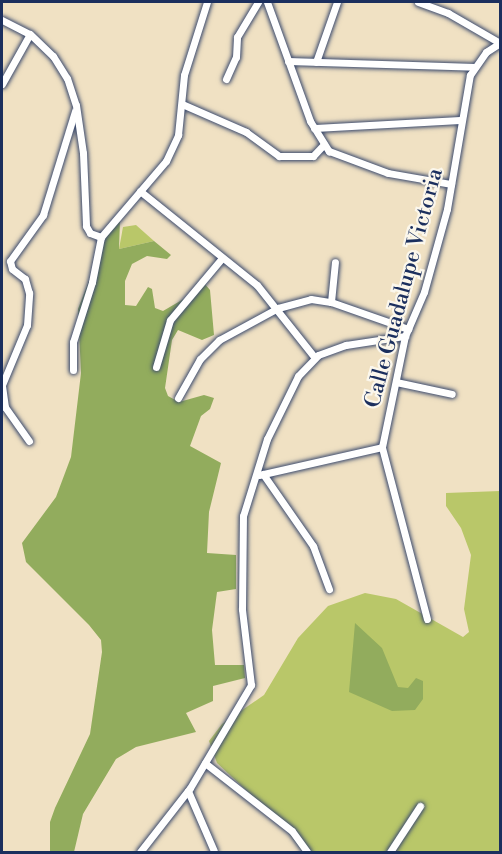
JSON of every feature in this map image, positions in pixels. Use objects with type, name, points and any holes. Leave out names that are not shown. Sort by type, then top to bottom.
[{"type":"street","points":[[73,370],[74,342],[92,282],[101,237],[166,161],[178,135],[184,75],[207,2]]},
{"type":"street","points":[[225,79],[236,57],[237,38],[258,2]]},
{"type":"street","points":[[267,2],[314,128],[329,151],[388,173],[451,184]]},
{"type":"street","points":[[316,62],[338,2]]},
{"type":"street","points":[[418,2],[448,13],[500,43]]},
{"type":"street","points":[[2,20],[30,34],[53,56],[67,78],[76,105],[86,226],[90,233],[101,237]]},
{"type":"street","points":[[2,84],[30,34]]},
{"type":"street","name":"Calle Guadalupe Victoria","points":[[382,447],[407,332],[424,292],[451,184],[461,120],[476,67],[486,52],[500,43]]},
{"type":"street","points":[[288,61],[476,67]]},
{"type":"street","points":[[182,104],[246,132],[279,156],[313,156],[324,144]]},
{"type":"street","points":[[29,441],[5,407],[2,385],[27,325],[29,293],[25,279],[12,269],[10,261],[43,215],[76,105]]},
{"type":"street","points":[[314,128],[461,120]]},
{"type":"street","points":[[140,191],[257,285],[278,308],[295,338],[315,358]]},
{"type":"street","points":[[156,368],[170,320],[222,258]]},
{"type":"street","points":[[331,302],[335,262]]},
{"type":"street","points":[[178,398],[200,359],[219,340],[278,308],[311,299],[331,302],[407,332]]},
{"type":"street","points":[[140,852],[188,791],[251,684],[242,609],[243,516],[260,475],[267,439],[298,376],[315,358],[346,345],[407,332]]},
{"type":"street","points":[[396,382],[452,394]]},
{"type":"street","points":[[260,475],[382,447],[427,619]]},
{"type":"street","points":[[260,475],[313,546],[329,589]]},
{"type":"street","points":[[205,763],[292,831],[307,852]]},
{"type":"street","points":[[188,791],[214,851]]},
{"type":"street","points":[[390,852],[420,806]]},
{"type":"green space","points":[[120,220],[119,249],[154,241],[171,255],[167,259],[147,256],[132,264],[125,281],[125,305],[136,306],[148,287],[152,289],[155,308],[163,311],[187,297],[197,283],[204,283],[210,290],[214,335],[202,340],[178,330],[172,340],[165,388],[168,396],[179,402],[204,395],[214,398],[210,409],[201,416],[190,446],[221,463],[209,512],[207,553],[236,555],[236,589],[217,592],[212,630],[215,665],[244,665],[245,678],[213,686],[213,701],[186,713],[196,732],[136,747],[116,759],[83,814],[74,852],[50,852],[50,822],[90,734],[102,652],[101,640],[26,562],[22,543],[56,497],[71,457],[81,373],[78,309],[108,232]]},
{"type":"green space","points":[[136,225],[154,241],[119,249],[123,227]]},
{"type":"green space","points":[[500,491],[500,852],[303,852],[281,823],[217,763],[209,741],[222,724],[264,695],[298,638],[328,606],[365,593],[396,599],[463,637],[469,632],[464,609],[471,555],[461,528],[446,506],[446,493]]},
{"type":"green space","points":[[355,623],[382,648],[398,687],[408,688],[416,678],[423,681],[423,699],[415,710],[392,711],[349,692]]}]
